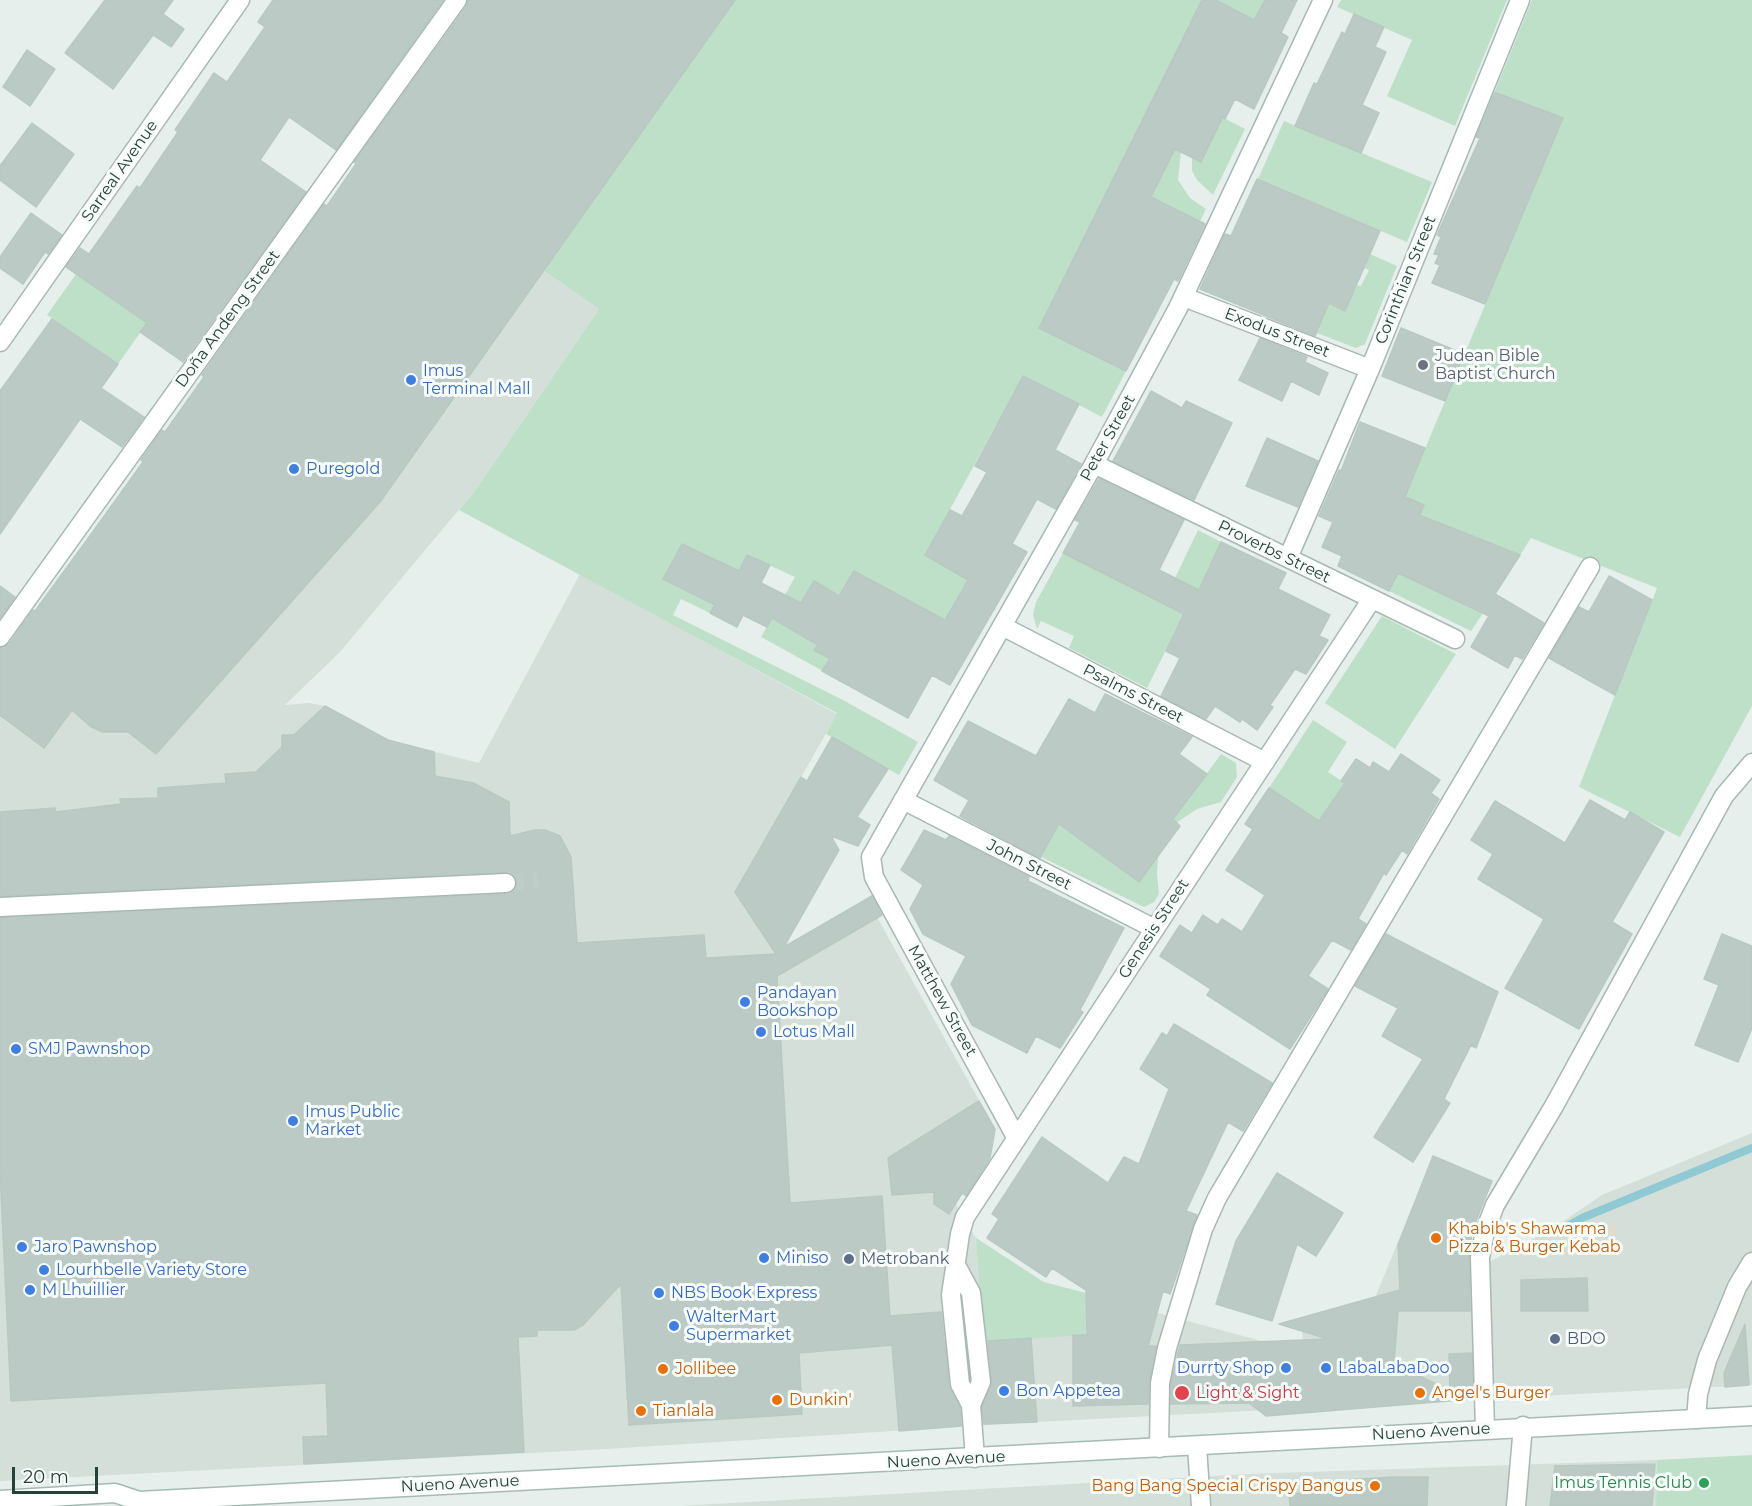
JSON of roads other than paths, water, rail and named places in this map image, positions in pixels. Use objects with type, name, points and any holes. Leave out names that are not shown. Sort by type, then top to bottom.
[{"type":"street","name":"Sarreal Avenue","points":[[0,342],[240,0]]},
{"type":"street","name":"Doña Andeng Street","points":[[0,637],[457,0]]},
{"type":"street","name":"Peter Street","points":[[870,864],[874,851],[1094,464],[1184,297],[1323,0]]},
{"type":"street","name":"Corinthian Street","points":[[1288,558],[1370,369],[1520,0]]},
{"type":"street","name":"Exodus Street","points":[[1184,297],[1370,369]]},
{"type":"street","name":"Proverbs Street","points":[[1094,464],[1455,639]]},
{"type":"street","points":[[1159,1448],[1160,1383],[1167,1348],[1203,1229],[1217,1198],[1590,567]]},
{"type":"street","name":"Genesis Street","points":[[975,1458],[972,1405],[981,1382],[980,1371],[971,1293],[957,1267],[960,1234],[965,1217],[1372,599]]},
{"type":"street","name":"Psalms Street","points":[[1002,626],[1265,762]]},
{"type":"street","points":[[1485,1429],[1480,1258],[1488,1222],[1495,1205],[1554,1106],[1724,796],[1752,763]]},
{"type":"street","name":"John Street","points":[[903,801],[1155,929]]},
{"type":"street","name":"Matthew Street","points":[[870,864],[874,877],[1016,1137]]},
{"type":"street","points":[[0,907],[506,883]]},
{"type":"street","points":[[1696,1419],[1698,1394],[1707,1360],[1737,1287],[1752,1262]]},
{"type":"street","name":"Nueno Avenue","points":[[0,1500],[115,1493],[135,1504],[1523,1426],[1752,1416]]},
{"type":"street","points":[[1516,1506],[1523,1426]]},
{"type":"street","points":[[1197,1446],[1200,1506]]},
{"type":"waterway","points":[[1562,1229],[1582,1218],[1752,1148]]},
{"type":"tunnel","points":[[506,883],[538,881]]},
{"type":"place","name":"Judean Bible Baptist Church","points":[[1423,365]]},
{"type":"place","name":"Imus Terminal Mall","points":[[411,380]]},
{"type":"place","name":"Puregold","points":[[294,469]]},
{"type":"place","name":"Pandayan Bookshop","points":[[745,1002]]},
{"type":"place","name":"Lotus Mall","points":[[761,1032]]},
{"type":"place","name":"SMJ Pawnshop","points":[[16,1049]]},
{"type":"place","name":"Imus Public Market","points":[[293,1121]]},
{"type":"place","name":"Khabib's Shawarma Pizza & Burger Kebab","points":[[1436,1238]]},
{"type":"place","name":"Jaro Pawnshop","points":[[22,1247]]},
{"type":"place","name":"Miniso","points":[[764,1258]]},
{"type":"place","name":"Metrobank","points":[[849,1259]]},
{"type":"place","name":"Lourhbelle Variety Store","points":[[44,1270]]},
{"type":"place","name":"M Lhuillier","points":[[30,1290]]},
{"type":"place","name":"NBS Book Express","points":[[659,1293]]},
{"type":"place","name":"WalterMart Supermarket","points":[[674,1326]]},
{"type":"place","name":"BDO","points":[[1555,1339]]},
{"type":"place","name":"Durrty Shop","points":[[1286,1368]]},
{"type":"place","name":"LabaLabaDoo","points":[[1326,1368]]},
{"type":"place","name":"Jollibee","points":[[663,1369]]},
{"type":"place","name":"Bon Appetea","points":[[1004,1391]]},
{"type":"place","name":"Light & Sight","points":[[1182,1393]]},
{"type":"place","name":"Angel's Burger","points":[[1420,1393]]},
{"type":"place","name":"Dunkin'","points":[[777,1400]]},
{"type":"place","name":"Tianlala","points":[[641,1411]]},
{"type":"place","name":"Imus Tennis Club","points":[[1704,1483]]},
{"type":"place","name":"Bang Bang Special Crispy Bangus","points":[[1375,1486]]}]
